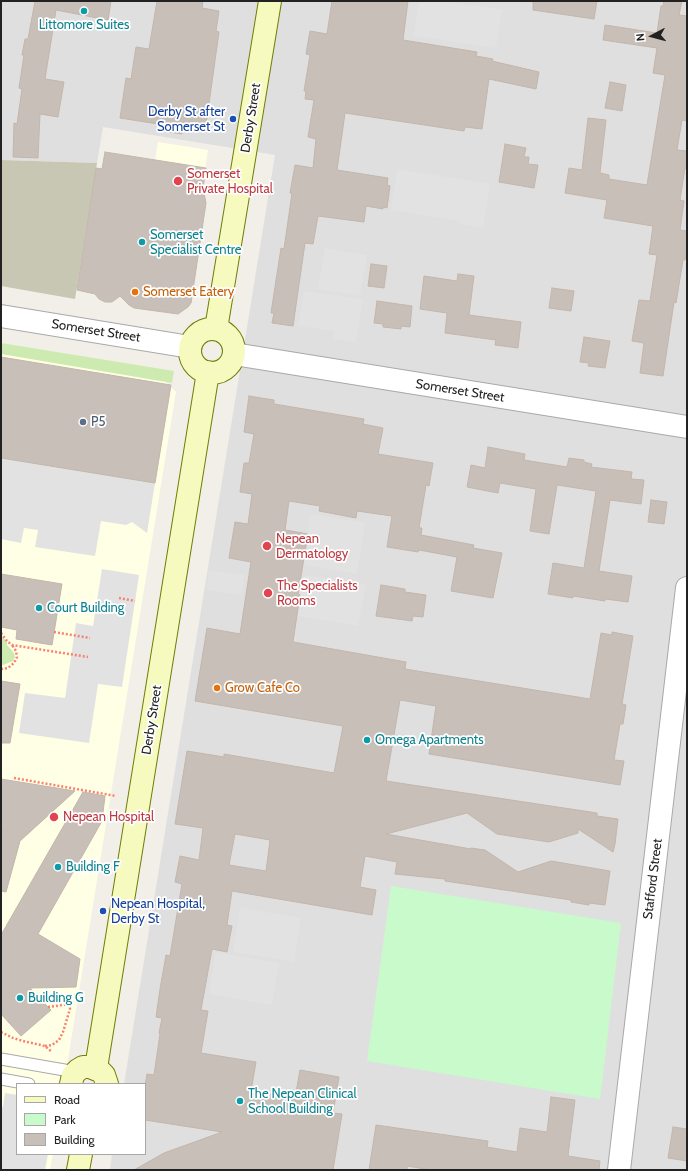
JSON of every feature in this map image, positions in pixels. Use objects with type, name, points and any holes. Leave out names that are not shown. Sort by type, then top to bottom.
[{"type":"street","name":"Derby Street","points":[[216,329],[270,1]]},
{"type":"street","name":"Somerset Street","points":[[1,316],[190,347]]},
{"type":"street","points":[[210,328],[223,331],[232,341],[234,354],[228,367],[222,371],[208,372],[196,366],[190,354],[190,347],[199,332],[210,328]]},
{"type":"street","name":"Somerset Street","points":[[234,354],[687,427]]},
{"type":"street","name":"Derby Street","points":[[87,1077],[208,372]]},
{"type":"street","name":"Stafford Street","points":[[619,1170],[687,588]]},
{"type":"street","points":[[78,1170],[81,1155]]},
{"type":"lane","points":[[1,1059],[87,1077]]},
{"type":"lane","points":[[1,1079],[23,1083]]},
{"type":"path","points":[[119,598],[135,601]]},
{"type":"path","points":[[54,632],[90,638]]},
{"type":"path","points":[[1,633],[12,645],[16,651],[17,657],[14,663],[8,668],[1,669]]},
{"type":"path","points":[[12,645],[88,657]]},
{"type":"path","points":[[14,778],[116,796]]},
{"type":"path","points":[[1,1032],[23,1041],[45,1046],[52,1045],[59,1040],[63,1032],[70,1009],[68,996],[83,994]]},
{"type":"path","points":[[48,1008],[70,1004]]},
{"type":"path","points":[[45,1046],[53,1054]]},
{"type":"shaded area","points":[[1,1],[687,1],[687,1170],[110,1170],[112,1155],[146,1155],[146,1083],[124,1083],[275,155],[103,127],[97,163],[1,160]]},
{"type":"shaded area","points":[[419,1],[445,1],[502,10],[496,48],[414,36]]},
{"type":"shaded area","name":"Somerset Private Hospital","points":[[158,142],[208,150],[197,221],[147,213]]},
{"type":"shaded area","points":[[1,160],[97,163],[75,299],[1,286]]},
{"type":"shaded area","points":[[397,169],[490,184],[483,228],[460,224],[460,221],[391,210]]},
{"type":"shaded area","points":[[325,248],[367,255],[360,296],[318,289]]},
{"type":"shaded area","points":[[304,291],[363,299],[356,342],[333,339],[334,331],[298,326]]},
{"type":"shaded area","name":"Nepean Hospital","points":[[1,345],[154,371],[176,392],[64,1083],[16,1083],[16,1155],[53,1155],[50,1170],[1,1170]]},
{"type":"shaded area","points":[[1,458],[155,483],[147,533],[132,522],[126,525],[101,521],[95,556],[35,547],[38,530],[24,528],[21,543],[1,539]]},
{"type":"shaded area","points":[[311,514],[365,523],[357,574],[302,565]]},
{"type":"shaded area","points":[[102,569],[139,575],[122,687],[98,684],[89,743],[19,733],[25,693],[65,698],[76,623],[93,626]]},
{"type":"shaded area","points":[[209,570],[245,575],[241,595],[206,590]]},
{"type":"shaded area","points":[[304,575],[366,585],[358,626],[297,616]]},
{"type":"shaded area","points":[[240,908],[301,918],[294,962],[233,952]]},
{"type":"shaded area","points":[[216,952],[279,963],[272,1005],[209,994]]},
{"type":"shaded area","points":[[5,1093],[16,1095],[16,1155],[48,1155],[45,1170],[1,1170],[1,1108],[3,1107]]},
{"type":"green space","points":[[1,343],[174,371],[172,383],[1,354]]},
{"type":"green space","points":[[1,637],[3,637],[7,642],[7,645],[14,653],[15,657],[13,661],[3,665],[1,665]]},
{"type":"green space","points":[[391,886],[621,923],[600,1099],[367,1061]]},
{"type":"building","points":[[35,1],[111,1],[108,20],[56,10],[45,79],[64,82],[58,117],[40,114],[38,158],[13,157],[14,123],[17,124],[22,89],[19,88],[24,55],[22,55],[25,39],[28,39]]},
{"type":"building","points":[[157,1],[203,1],[202,8],[219,11],[216,31],[219,32],[205,132],[183,128],[182,134],[163,131],[164,125],[120,118],[126,78],[131,79],[136,47],[149,49]]},
{"type":"building","points":[[332,1],[408,1],[403,40],[477,52],[476,56],[493,59],[492,61],[539,72],[536,89],[489,79],[482,129],[465,127],[464,131],[345,113],[337,170],[388,178],[387,185],[390,186],[387,208],[383,207],[383,209],[366,206],[364,222],[318,216],[313,244],[305,243],[293,326],[272,323],[274,313],[271,313],[281,248],[284,249],[292,193],[290,193],[295,165],[313,168],[316,139],[308,137],[314,100],[305,99],[306,91],[304,91],[310,55],[306,54],[310,31],[327,34]]},
{"type":"building","points":[[533,1],[597,1],[594,19],[533,10]]},
{"type":"building","points":[[664,1],[682,1],[679,15],[687,16],[687,121],[682,120],[677,150],[687,151],[687,169],[685,168],[680,200],[684,201],[680,230],[687,231],[687,249],[685,260],[683,260],[676,303],[674,302],[663,376],[640,373],[644,343],[632,341],[639,300],[650,301],[657,255],[649,254],[653,226],[604,218],[607,200],[565,193],[569,168],[582,170],[588,118],[606,120],[600,173],[609,175],[609,179],[647,185],[665,75],[653,73],[657,48],[603,40],[605,25],[657,33],[661,6],[663,6]]},
{"type":"building","points":[[610,82],[626,85],[622,111],[605,108]]},
{"type":"building","points":[[505,144],[526,148],[524,157],[529,157],[528,164],[538,165],[534,188],[499,182]]},
{"type":"building","name":"Somerset Specialist Centre","points":[[105,152],[206,168],[203,188],[206,203],[191,303],[178,314],[134,308],[120,296],[112,302],[105,302],[99,299],[95,294],[77,290],[96,168],[102,169]]},
{"type":"building","points":[[371,264],[387,266],[384,288],[368,286]]},
{"type":"building","points":[[458,274],[474,276],[469,315],[521,322],[518,348],[495,345],[496,340],[445,333],[447,313],[420,309],[424,276],[457,281]]},
{"type":"building","points":[[552,288],[574,291],[571,311],[549,308]]},
{"type":"building","points":[[377,301],[412,306],[410,327],[401,326],[401,329],[383,327],[383,324],[374,323]]},
{"type":"building","points":[[584,337],[610,341],[605,368],[588,366],[589,363],[580,362]]},
{"type":"building","name":"P5","points":[[1,357],[171,385],[155,483],[1,458]]},
{"type":"building","points":[[249,396],[274,400],[274,404],[364,419],[363,424],[383,428],[378,454],[433,463],[429,486],[426,485],[419,528],[422,528],[421,535],[474,545],[473,548],[502,553],[493,598],[451,591],[457,557],[419,550],[418,552],[387,547],[392,516],[357,511],[356,518],[319,511],[320,506],[289,501],[285,530],[308,534],[298,594],[300,595],[293,642],[406,662],[405,669],[590,699],[601,633],[612,635],[612,632],[633,636],[622,704],[626,705],[623,724],[620,724],[614,760],[624,761],[620,785],[429,754],[436,706],[400,700],[386,781],[597,813],[597,816],[618,819],[615,844],[613,852],[578,829],[578,833],[549,842],[497,834],[467,813],[386,834],[471,849],[485,850],[518,872],[551,861],[610,871],[605,905],[589,903],[589,905],[571,902],[571,900],[445,881],[445,879],[395,874],[397,862],[365,856],[360,887],[376,890],[372,915],[232,891],[227,925],[232,926],[227,952],[212,949],[201,1010],[208,1011],[201,1053],[256,1062],[251,1091],[295,1098],[300,1070],[339,1077],[333,1113],[342,1114],[333,1170],[134,1170],[164,1153],[222,1132],[146,1120],[146,1083],[147,1074],[154,1075],[162,1018],[156,1017],[160,989],[166,955],[170,956],[182,884],[175,882],[180,856],[199,860],[203,828],[175,824],[187,751],[224,757],[224,754],[334,773],[343,726],[195,701],[207,628],[240,634],[251,562],[229,558],[235,522],[248,524],[252,494],[240,492],[244,463],[249,463],[254,434],[244,432]],"holes":[[[235,834],[270,840],[266,871],[229,865]]]},
{"type":"building","points":[[488,447],[525,454],[524,460],[567,467],[569,458],[584,460],[584,462],[592,464],[591,467],[632,472],[631,479],[644,480],[641,504],[610,500],[599,571],[632,576],[628,602],[605,599],[605,601],[573,596],[573,598],[548,594],[553,563],[584,568],[596,491],[557,485],[549,534],[530,531],[536,489],[500,483],[498,493],[467,487],[471,465],[485,468]]},
{"type":"building","points":[[651,500],[667,502],[664,524],[648,522]]},
{"type":"building","name":"Court Building","points":[[1,574],[62,584],[52,645],[16,639],[17,630],[1,627]]},
{"type":"building","points":[[381,585],[405,589],[405,592],[426,595],[423,617],[413,616],[412,621],[376,616]]},
{"type":"building","points":[[1,681],[20,684],[10,743],[1,743]]},
{"type":"building","points":[[1,779],[75,791],[20,841],[6,892],[1,891],[1,836],[3,834],[1,825]]},
{"type":"building","name":"Building F","points":[[83,792],[105,796],[102,821],[38,934],[80,959],[76,987],[30,988],[51,1010],[21,1036],[1,1014],[1,935]]},
{"type":"building","points":[[551,1097],[575,1100],[568,1156],[600,1161],[599,1170],[431,1170],[407,1166],[407,1170],[369,1170],[376,1125],[488,1141],[487,1147],[517,1152],[520,1128],[547,1132]]},
{"type":"building","points":[[673,1127],[687,1129],[687,1161],[668,1158]]},
{"type":"place","name":"Littomore Suites","points":[[84,11]]},
{"type":"place","name":"Derby St after Somerset St","points":[[233,119]]},
{"type":"place","name":"Somerset Private Hospital","points":[[178,181]]},
{"type":"place","name":"Somerset Specialist Centre","points":[[142,242]]},
{"type":"place","name":"Somerset Eatery","points":[[135,292]]},
{"type":"place","name":"P5","points":[[83,422]]},
{"type":"place","name":"Nepean Dermatology","points":[[267,546]]},
{"type":"place","name":"The Specialists Rooms","points":[[268,593]]},
{"type":"place","name":"Court Building","points":[[39,608]]},
{"type":"place","name":"Grow Cafe Co","points":[[217,688]]},
{"type":"place","name":"Omega Apartments","points":[[367,740]]},
{"type":"place","name":"Nepean Hospital","points":[[54,817]]},
{"type":"place","name":"Building F","points":[[58,867]]},
{"type":"place","name":"Nepean Hospital, Derby St","points":[[103,911]]},
{"type":"place","name":"Building G","points":[[20,998]]},
{"type":"place","name":"The Nepean Clinical School Building","points":[[240,1101]]}]
